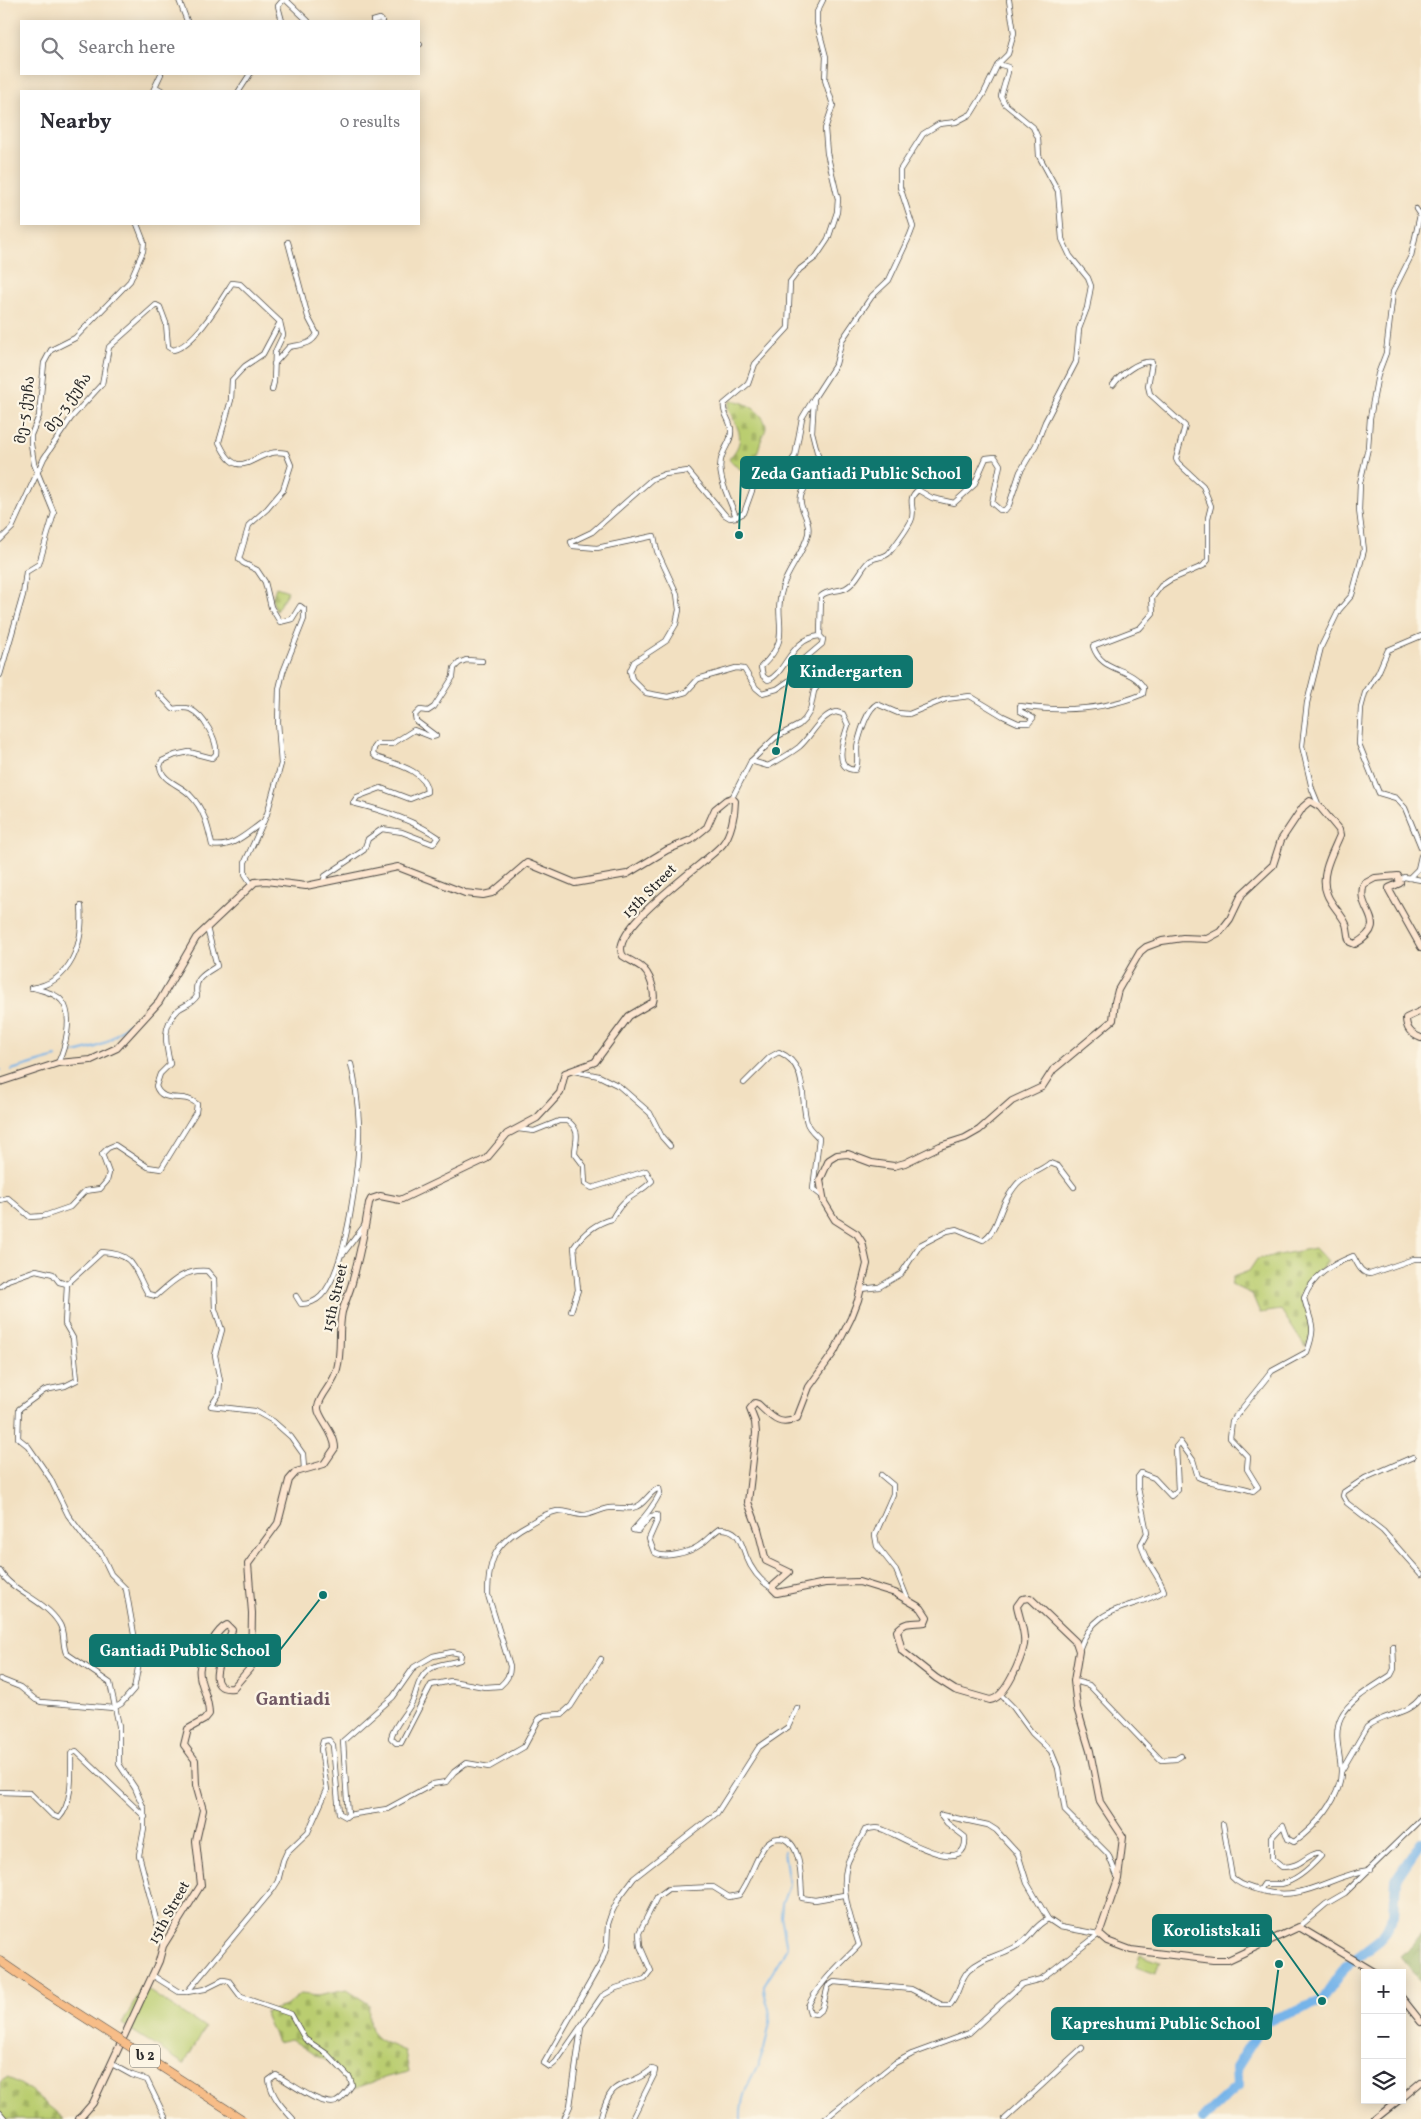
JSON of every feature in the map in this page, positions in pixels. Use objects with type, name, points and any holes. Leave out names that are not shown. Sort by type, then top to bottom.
[{"type":"highway","name":"ს 2","points":[[0,1961],[242,2119]]},
{"type":"street","points":[[179,0],[187,20]]},
{"type":"street","points":[[282,20],[278,6],[284,0],[307,20]]},
{"type":"street","points":[[736,517],[720,466],[721,456],[730,441],[731,435],[730,423],[724,412],[724,404],[748,384],[756,364],[788,328],[790,282],[800,269],[816,256],[828,239],[837,212],[838,199],[827,152],[825,128],[833,105],[826,80],[826,57],[817,24],[817,12],[823,0]]},
{"type":"street","points":[[0,1082],[58,1063],[91,1060],[117,1048],[159,1002],[192,944],[252,884],[258,881],[297,886],[323,883],[398,867],[465,893],[483,895],[492,893],[528,863],[575,883],[634,872],[667,850],[691,840],[707,827],[720,804],[732,798],[751,761],[776,737],[800,725],[810,711],[814,691],[833,664],[826,659],[769,693],[762,694],[744,669],[736,668],[698,680],[686,692],[668,698],[646,693],[632,679],[630,671],[634,662],[666,641],[676,624],[679,610],[677,594],[657,551],[654,536],[645,536],[597,548],[573,546],[571,542],[592,532],[638,490],[652,479],[665,474],[688,471],[725,515],[730,518],[736,517],[744,513],[754,485],[762,475],[791,462],[796,456],[800,423],[836,364],[842,340],[872,296],[890,280],[910,235],[913,226],[900,187],[900,170],[923,134],[939,124],[956,122],[971,114],[998,64],[1008,54],[1012,46],[1014,33],[1009,0]]},
{"type":"street","points":[[803,671],[802,661],[822,644],[823,639],[820,636],[821,596],[825,592],[846,587],[855,581],[868,562],[884,557],[888,553],[911,520],[913,511],[910,502],[912,494],[918,490],[932,498],[954,503],[974,485],[986,458],[995,457],[1000,465],[992,503],[1000,510],[1005,510],[1009,505],[1024,464],[1036,445],[1044,422],[1076,362],[1079,329],[1087,308],[1090,286],[1088,278],[1070,256],[1062,239],[1058,191],[1039,156],[1038,138],[1033,127],[1005,104],[1001,96],[1008,68],[998,64]]},
{"type":"street","points":[[155,89],[161,75]]},
{"type":"street","points":[[240,90],[249,75]]},
{"type":"street","points":[[1320,807],[1312,789],[1302,746],[1307,703],[1322,647],[1339,610],[1352,595],[1364,550],[1359,510],[1360,483],[1368,448],[1378,374],[1386,352],[1392,292],[1411,256],[1420,215],[1416,209]]},
{"type":"street","name":"მე-5 ქუჩა","points":[[39,473],[34,464],[31,435],[39,416],[47,355],[57,346],[75,338],[130,281],[143,252],[144,242],[137,225]]},
{"type":"street","points":[[274,364],[289,347],[306,345],[313,341],[317,334],[308,317],[288,242]]},
{"type":"street","name":"მე-3 ქუჩა","points":[[39,473],[44,458],[71,418],[102,384],[109,347],[126,330],[156,306],[160,307],[166,323],[168,347],[173,350],[179,349],[210,318],[232,283],[240,284],[280,322]]},
{"type":"street","points":[[272,390],[275,352],[283,335],[280,322]]},
{"type":"street","points":[[252,884],[245,874],[245,862],[264,821],[281,764],[278,722],[279,690],[283,672],[304,619],[304,609],[300,606],[292,619],[280,622],[271,607],[264,582],[257,570],[239,559],[249,526],[283,490],[291,465],[286,453],[282,452],[256,459],[245,466],[235,464],[225,455],[218,442],[231,400],[232,380],[245,366],[263,354],[280,322]]},
{"type":"street","points":[[751,761],[768,766],[788,755],[801,746],[825,717],[836,712],[843,714],[848,724],[841,747],[843,762],[846,767],[855,770],[858,766],[858,743],[868,712],[877,704],[898,713],[909,714],[946,699],[970,696],[1018,723],[1029,723],[1033,718],[1020,711],[1020,706],[1057,709],[1094,707],[1143,694],[1144,688],[1129,673],[1105,665],[1096,657],[1093,646],[1140,628],[1153,613],[1152,598],[1161,586],[1170,580],[1203,566],[1208,560],[1208,518],[1211,506],[1203,486],[1176,459],[1185,426],[1150,394],[1148,386],[1152,362],[1144,363],[1119,376],[1114,385]]},
{"type":"street","points":[[814,398],[812,432],[824,479],[817,485],[806,487],[800,497],[800,507],[806,519],[808,534],[783,585],[779,603],[780,644],[774,655],[761,667],[763,676],[768,680],[774,678],[787,658],[798,646],[820,636]]},
{"type":"street","points":[[0,540],[12,528],[39,473]]},
{"type":"street","points":[[0,674],[22,595],[26,572],[39,564],[54,514],[39,473]]},
{"type":"street","points":[[1421,636],[1388,650],[1378,673],[1362,699],[1358,744],[1378,793],[1396,798],[1405,808],[1421,847]]},
{"type":"street","points":[[323,883],[325,876],[364,850],[368,839],[382,829],[402,832],[433,844],[438,837],[426,830],[386,812],[353,803],[357,798],[381,788],[410,799],[427,792],[427,786],[421,778],[403,766],[376,757],[373,754],[374,748],[377,744],[392,744],[414,730],[432,737],[436,736],[416,721],[415,714],[420,710],[428,711],[434,707],[453,677],[454,668],[459,663],[466,660],[482,661]]},
{"type":"street","points":[[158,693],[173,709],[187,708],[196,713],[213,737],[217,748],[216,754],[212,758],[189,752],[175,755],[162,761],[160,766],[164,776],[191,795],[201,810],[206,819],[212,845],[223,847],[233,843],[264,821]]},
{"type":"street","name":"15th Street","points":[[79,2119],[93,2103],[112,2064],[163,1946],[201,1885],[196,1840],[200,1830],[202,1806],[196,1785],[196,1760],[184,1741],[188,1729],[204,1720],[209,1714],[200,1679],[202,1659],[215,1637],[227,1625],[232,1630],[216,1668],[216,1679],[221,1685],[233,1688],[251,1666],[252,1613],[248,1564],[278,1523],[289,1480],[296,1472],[324,1464],[335,1448],[331,1429],[319,1413],[318,1407],[334,1380],[338,1363],[338,1332],[342,1310],[353,1279],[369,1204],[374,1198],[380,1196],[400,1200],[477,1164],[491,1154],[507,1134],[537,1118],[560,1093],[563,1075],[570,1070],[595,1062],[629,1016],[653,1002],[654,992],[647,974],[642,967],[622,956],[620,948],[637,920],[723,843],[735,811],[735,801],[732,798]]},
{"type":"street","points":[[772,1589],[789,1572],[766,1561],[758,1529],[750,1509],[749,1495],[756,1433],[755,1422],[750,1410],[751,1406],[758,1404],[780,1422],[788,1423],[797,1418],[808,1387],[840,1340],[862,1289],[867,1264],[862,1242],[857,1234],[835,1220],[822,1196],[820,1180],[829,1160],[838,1155],[848,1154],[884,1165],[904,1163],[940,1146],[966,1138],[979,1130],[1012,1100],[1042,1086],[1053,1070],[1113,1020],[1114,1002],[1118,990],[1140,952],[1146,946],[1162,941],[1183,938],[1207,939],[1220,932],[1230,919],[1242,894],[1273,865],[1281,840],[1303,807],[1312,801],[1320,807],[1339,830],[1340,835],[1325,872],[1324,885],[1327,895],[1346,924],[1347,937],[1350,942],[1355,944],[1371,934],[1372,928],[1364,900],[1364,884],[1375,878],[1398,876],[1400,880]]},
{"type":"street","points":[[1409,878],[1418,870],[1421,856]]},
{"type":"street","points":[[1400,880],[1409,878],[1421,880]]},
{"type":"street","points":[[1400,880],[1400,884],[1389,888],[1389,890],[1421,947]]},
{"type":"street","points":[[58,1063],[67,1043],[66,1011],[62,1001],[50,993],[30,988],[52,982],[73,961],[83,921],[82,906]]},
{"type":"street","points":[[0,1200],[8,1198],[30,1217],[44,1216],[70,1207],[85,1191],[100,1189],[105,1184],[109,1173],[102,1154],[108,1148],[115,1145],[148,1168],[161,1169],[196,1112],[197,1104],[193,1100],[163,1096],[158,1092],[156,1086],[160,1074],[170,1064],[165,1039],[170,1021],[178,1010],[194,1001],[197,996],[195,987],[197,980],[218,966],[207,928]]},
{"type":"street","points":[[1419,1036],[1408,1029],[1406,1018],[1421,1011]]},
{"type":"street","points":[[744,1083],[770,1057],[779,1052],[793,1063],[803,1083],[807,1124],[819,1138],[813,1189],[822,1196]]},
{"type":"street","points":[[342,1256],[357,1164],[359,1127],[356,1085],[351,1064]]},
{"type":"street","points":[[570,1070],[604,1078],[619,1086],[650,1113],[662,1137],[670,1146]]},
{"type":"street","points":[[516,1129],[534,1131],[559,1121],[568,1121],[574,1126],[578,1134],[575,1154],[584,1166],[585,1184],[592,1188],[646,1171],[652,1181],[644,1189],[620,1204],[612,1219],[602,1222],[581,1238],[574,1247],[578,1290],[571,1311]]},
{"type":"street","points":[[862,1289],[879,1286],[901,1274],[920,1245],[948,1231],[958,1230],[983,1240],[992,1234],[1006,1200],[1020,1181],[1050,1164],[1058,1166],[1074,1187]]},
{"type":"street","points":[[296,1296],[301,1304],[309,1304],[322,1295],[342,1256],[366,1222]]},
{"type":"street","points":[[0,1679],[20,1686],[41,1702],[95,1708],[114,1708],[127,1698],[134,1688],[139,1663],[126,1589],[111,1574],[101,1552],[88,1542],[68,1516],[50,1478],[28,1446],[18,1438],[19,1409],[46,1390],[65,1386],[77,1380],[76,1347],[74,1338],[65,1324],[67,1284],[102,1252],[114,1253],[129,1258],[136,1267],[148,1294],[156,1296],[182,1275],[200,1270],[207,1271],[214,1279],[215,1308],[222,1330],[215,1355],[220,1382],[218,1394],[211,1406],[256,1411],[273,1422],[291,1436],[303,1454],[304,1469]]},
{"type":"street","points":[[825,2119],[895,2063],[912,2054],[969,2033],[1022,1984],[1041,1978],[1099,1934],[1118,1880],[1124,1837],[1100,1802],[1090,1751],[1077,1708],[1074,1681],[1083,1639],[1096,1622],[1108,1612],[1154,1597],[1164,1591],[1161,1581],[1144,1557],[1141,1544],[1147,1533],[1138,1488],[1138,1477],[1141,1473],[1154,1478],[1171,1496],[1175,1494],[1178,1490],[1176,1447],[1180,1442],[1193,1460],[1198,1477],[1209,1483],[1240,1486],[1253,1491],[1258,1487],[1247,1469],[1248,1458],[1230,1438],[1232,1421],[1272,1371],[1307,1352],[1314,1332],[1312,1319],[1304,1298],[1310,1285],[1320,1274],[1354,1256],[1360,1270],[1365,1274],[1414,1259],[1421,1260]]},
{"type":"street","points":[[0,1286],[8,1280],[36,1270],[53,1274],[59,1282],[67,1284]]},
{"type":"street","points":[[1412,1457],[1365,1478],[1344,1492],[1343,1496],[1347,1503],[1383,1531],[1421,1574]]},
{"type":"street","points":[[881,1474],[893,1485],[893,1494],[877,1527],[875,1535],[877,1546],[896,1570],[908,1600]]},
{"type":"street","points":[[348,1815],[342,1742],[393,1697],[414,1667],[433,1656],[452,1652],[461,1654],[460,1660],[432,1667],[423,1676],[412,1702],[392,1732],[391,1738],[396,1743],[401,1743],[431,1685],[452,1682],[485,1687],[500,1686],[506,1680],[510,1666],[488,1595],[490,1567],[500,1544],[512,1534],[547,1514],[557,1511],[583,1515],[606,1508],[634,1508],[644,1503],[654,1490],[659,1488],[658,1498],[634,1530],[638,1531],[652,1516],[657,1515],[657,1521],[649,1539],[654,1552],[663,1556],[682,1552],[698,1547],[719,1529],[732,1531],[740,1537],[753,1569],[772,1589],[780,1592],[825,1583],[859,1582],[882,1588],[921,1608],[927,1619],[921,1623],[908,1622],[898,1628],[896,1631],[902,1651],[955,1690],[990,1700],[996,1699],[1001,1694],[1011,1678],[1024,1645],[1017,1606],[1022,1599],[1030,1598],[1038,1605],[1071,1636],[1079,1651]]},
{"type":"street","points":[[0,1571],[9,1583],[39,1601],[59,1622],[66,1653],[106,1679],[113,1692],[114,1708],[119,1726],[119,1764],[141,1799],[145,1817],[139,1856],[163,1946]]},
{"type":"street","points":[[1341,1772],[1338,1739],[1341,1717],[1348,1707],[1391,1675],[1394,1669],[1393,1646]]},
{"type":"street","points":[[187,1992],[273,1889],[278,1881],[287,1852],[308,1832],[314,1822],[327,1790],[321,1749],[325,1739],[332,1742],[334,1751],[339,1813],[343,1817],[387,1809],[433,1784],[446,1782],[454,1772],[466,1763],[489,1767],[512,1755],[527,1743],[539,1719],[545,1715],[562,1714],[571,1706],[601,1659]]},
{"type":"street","points":[[1074,1681],[1089,1684],[1161,1760],[1176,1759],[1181,1756]]},
{"type":"street","points":[[1001,1694],[1014,1707],[1032,1734],[1051,1751],[1058,1768],[1065,1811],[1108,1854],[1118,1880]]},
{"type":"street","points":[[1260,1890],[1264,1884],[1282,1884],[1297,1876],[1312,1866],[1321,1856],[1318,1852],[1303,1863],[1282,1867],[1272,1859],[1272,1837],[1283,1825],[1292,1842],[1306,1834],[1326,1812],[1341,1772],[1367,1727],[1373,1722],[1407,1710],[1421,1696]]},
{"type":"street","points":[[797,1708],[788,1727],[759,1747],[717,1813],[634,1878],[619,1898],[608,1924],[607,1946],[601,1963],[568,2017],[544,2063],[546,2067],[550,2067],[556,2062],[602,1996],[616,1988],[645,1979],[650,1972],[640,1946],[639,1933],[657,1898],[668,1889],[713,1887],[729,1897],[739,1895],[750,1879],[764,1846],[772,1839],[778,1838],[787,1840],[794,1846],[800,1871],[802,1898],[814,1900],[844,1895]]},
{"type":"street","points":[[0,1792],[30,1793],[52,1815],[59,1818],[70,1786],[71,1754],[76,1751],[145,1817]]},
{"type":"street","points":[[1048,1919],[1037,1924],[1024,1942],[986,1959],[968,1972],[957,1998],[950,2005],[942,2005],[912,1989],[834,1982],[828,1986],[822,2009],[816,2014],[810,2013],[808,2006],[814,1994],[837,1965],[859,1946],[844,1895],[847,1863],[865,1830],[874,1827],[885,1830],[922,1849],[949,1855],[958,1853],[964,1848],[965,1837],[947,1823],[941,1815],[975,1821],[996,1830],[1018,1854],[1027,1883],[1048,1919],[1060,1927],[1099,1934],[1107,1941],[1131,1950],[1213,1960],[1228,1960],[1299,1927],[1326,1904],[1345,1893],[1421,1819]]},
{"type":"street","points":[[1224,1824],[1232,1877],[1237,1882],[1260,1890],[1292,1893],[1310,1891],[1354,1872],[1370,1870]]},
{"type":"street","points":[[1299,1927],[1371,1969]]},
{"type":"street","points":[[152,1975],[179,1992],[205,1990],[224,1980],[229,1981],[241,1998],[291,2014],[305,2039],[328,2054],[350,2078],[352,2085],[346,2094],[336,2102],[325,2103],[276,2075],[269,2080],[271,2090],[278,2103],[293,2119]]},
{"type":"street","points":[[1406,2003],[1421,2022]]},
{"type":"street","points":[[564,2119],[570,2106],[581,2027]]},
{"type":"street","points":[[1005,2119],[1082,2048]]},
{"type":"street","points":[[112,2064],[132,2076],[147,2080],[166,2119]]},
{"type":"street","points":[[600,2119],[606,2098],[612,2089],[643,2076],[652,2069],[655,2072],[653,2078],[632,2119]]},
{"type":"street","points":[[1406,2095],[1421,2082]]},
{"type":"street","points":[[1375,2119],[1394,2104]]},
{"type":"street","points":[[0,2113],[5,2119]]},
{"type":"green space","points":[[730,401],[741,402],[758,412],[766,427],[754,461],[743,471],[729,459],[735,452],[739,440],[738,429],[728,409]]},
{"type":"green space","points":[[276,587],[288,591],[276,611],[272,599]]},
{"type":"green space","points":[[1315,1248],[1328,1262],[1307,1281],[1300,1295],[1311,1321],[1313,1333],[1305,1347],[1281,1310],[1260,1313],[1252,1294],[1231,1284],[1233,1277],[1249,1271],[1257,1259]]},
{"type":"green space","points":[[1421,1934],[1421,1983],[1400,1957],[1413,1946]]},
{"type":"green space","points":[[1140,1955],[1160,1962],[1155,1974],[1136,1967]]},
{"type":"green space","points":[[143,1987],[205,2028],[184,2064],[122,2024]]},
{"type":"green space","points":[[347,1990],[369,2004],[370,2024],[375,2036],[405,2051],[409,2072],[387,2077],[356,2088],[349,2085],[328,2061],[316,2056],[291,2039],[277,2042],[264,2012],[286,2006],[301,1994],[317,1996]]},
{"type":"green space","points":[[8,2077],[30,2090],[64,2119],[0,2119],[0,2082]]},
{"type":"waterway","points":[[68,1054],[88,1050],[108,1041],[129,1023]]},
{"type":"waterway","points":[[11,1070],[56,1057]]},
{"type":"waterway","points":[[1202,2119],[1237,2087],[1236,2068],[1265,2022],[1322,2001],[1345,1967],[1380,1940],[1394,1915],[1396,1879],[1421,1842]]},
{"type":"waterway","points":[[741,2119],[741,2108],[745,2091],[764,2050],[770,2023],[770,2012],[764,1985],[787,1948],[781,1916],[782,1904],[789,1885],[784,1851]]},
{"type":"place","name":"Zeda Gantiadi Public School","points":[[739,535]]},
{"type":"place","name":"Kindergarten","points":[[776,751]]},
{"type":"place","name":"Gantiadi Public School","points":[[323,1595]]},
{"type":"place","name":"Kapreshumi Public School","points":[[1279,1964]]},
{"type":"place","name":"Korolistskali","points":[[1322,2001]]},
{"type":"district","name":"Gantiadi","points":[[293,1700]]}]
